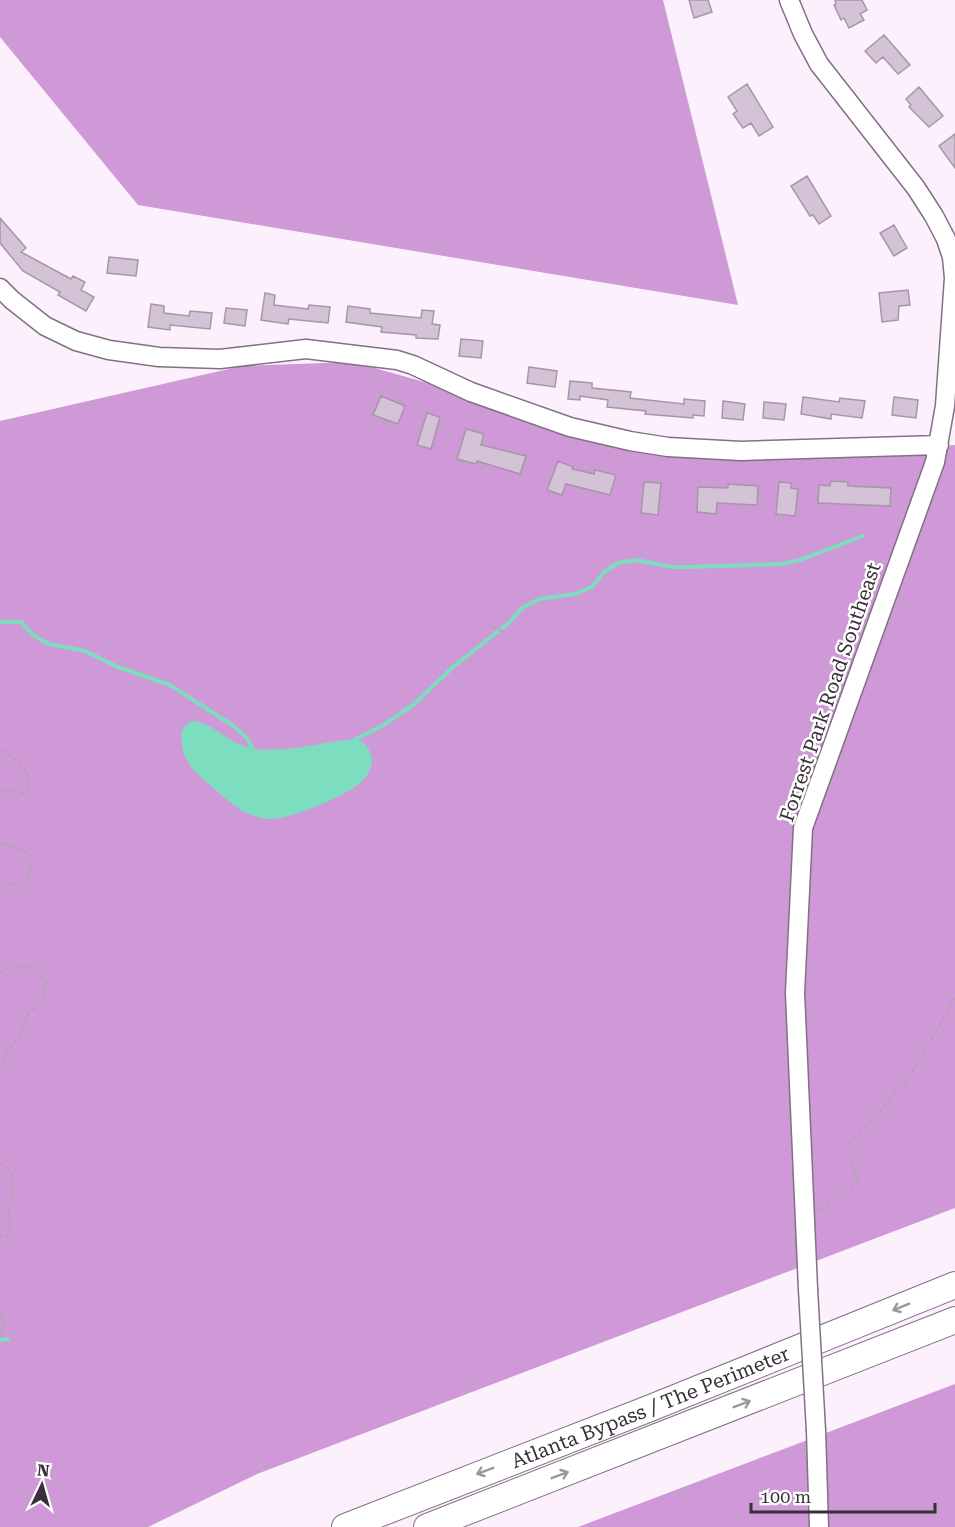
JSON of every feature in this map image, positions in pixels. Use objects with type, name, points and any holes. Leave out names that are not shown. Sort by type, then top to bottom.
[{"type":"highway","name":"Atlanta Bypass / The Perimeter","points":[[345,1527],[648,1409],[955,1285]]},
{"type":"highway","name":"Atlanta Bypass / The Perimeter","points":[[428,1527],[955,1320]]},
{"type":"street","name":"Forrest Park Road Southeast","points":[[789,0],[819,64],[916,188],[946,239],[952,257],[954,289],[945,406],[935,462],[803,828],[795,993],[819,1527]]},
{"type":"street","points":[[0,288],[45,326],[76,341],[109,350],[159,357],[220,359],[306,349],[397,360],[471,392],[570,427],[630,441],[668,447],[741,451],[939,446]]},
{"type":"path","points":[[492,626],[508,634]]},
{"type":"path","points":[[0,750],[20,762],[30,780],[26,794],[11,789],[0,793]]},
{"type":"path","points":[[0,844],[29,854],[34,864],[28,879],[21,885],[11,884],[0,891]]},
{"type":"path","points":[[0,973],[15,966],[27,966],[38,972],[45,982],[42,1002],[29,1013],[18,1040],[8,1050],[0,1066]]},
{"type":"path","points":[[806,1222],[860,1181],[845,1150],[908,1079],[955,998]]},
{"type":"path","points":[[0,1163],[12,1174],[8,1236],[0,1237]]},
{"type":"path","points":[[0,1210],[9,1214]]},
{"type":"path","points":[[0,1315],[4,1321],[0,1337]]},
{"type":"shaded area","points":[[0,0],[663,0],[738,305],[138,205],[0,37]]},
{"type":"shaded area","points":[[353,362],[670,451],[821,457],[955,445],[955,1208],[257,1474],[148,1527],[0,1527],[0,421],[242,366]]},
{"type":"shaded area","points":[[192,721],[200,722],[234,742],[255,749],[298,748],[356,739],[369,749],[372,759],[371,766],[368,774],[360,783],[329,801],[276,819],[260,818],[233,804],[202,779],[191,766],[184,752],[181,736],[184,727]]},
{"type":"shaded area","points":[[955,1384],[955,1527],[578,1527]]},
{"type":"building","points":[[689,0],[708,0],[712,12],[694,18]]},
{"type":"building","points":[[835,0],[862,0],[867,10],[860,14],[864,20],[849,28],[844,18],[841,20],[834,5]]},
{"type":"building","points":[[884,35],[910,65],[898,74],[883,57],[876,63],[865,51]]},
{"type":"building","points":[[747,84],[773,127],[759,136],[751,123],[743,128],[733,114],[737,111],[728,97]]},
{"type":"building","points":[[919,87],[943,116],[929,127],[909,107],[911,105],[906,99]]},
{"type":"building","points":[[955,134],[955,168],[939,146]]},
{"type":"building","points":[[807,176],[831,216],[819,224],[813,215],[810,216],[791,186]]},
{"type":"building","points":[[0,218],[26,248],[21,252],[71,279],[73,276],[85,282],[81,290],[94,297],[86,311],[58,295],[60,292],[23,271],[0,243]]},
{"type":"building","points":[[894,225],[907,248],[894,256],[880,233]]},
{"type":"building","points":[[109,257],[138,260],[136,276],[107,273]]},
{"type":"building","points":[[908,290],[910,305],[899,306],[898,320],[882,322],[879,293]]},
{"type":"building","points":[[265,293],[275,295],[274,305],[308,309],[309,305],[330,307],[328,323],[289,319],[288,324],[261,320]]},
{"type":"building","points":[[151,304],[164,306],[164,313],[189,316],[190,311],[212,313],[210,329],[170,325],[170,330],[148,327]]},
{"type":"building","points":[[348,306],[370,309],[370,313],[421,318],[422,310],[434,311],[432,324],[440,325],[438,339],[381,332],[382,327],[346,322]]},
{"type":"building","points":[[226,308],[247,310],[245,326],[224,323]]},
{"type":"building","points":[[461,339],[483,341],[481,358],[459,356]]},
{"type":"building","points":[[529,367],[557,371],[555,387],[527,383]]},
{"type":"building","points":[[570,381],[592,383],[592,388],[631,392],[630,398],[684,404],[684,399],[705,401],[704,416],[693,415],[693,418],[645,414],[646,411],[607,407],[608,400],[580,396],[580,400],[568,399]]},
{"type":"building","points":[[381,396],[405,406],[398,424],[373,415]]},
{"type":"building","points":[[803,397],[839,402],[840,398],[865,401],[862,418],[831,414],[831,419],[801,414]]},
{"type":"building","points":[[894,397],[918,400],[916,418],[892,415]]},
{"type":"building","points":[[723,401],[745,404],[743,420],[722,418]]},
{"type":"building","points":[[764,402],[786,404],[784,420],[763,418]]},
{"type":"building","points":[[427,413],[440,417],[431,449],[417,445]]},
{"type":"building","points":[[466,429],[484,434],[481,445],[526,456],[520,474],[477,461],[476,464],[457,459]]},
{"type":"building","points":[[558,461],[573,467],[572,469],[594,474],[595,470],[616,475],[610,495],[566,484],[562,495],[547,490]]},
{"type":"building","points":[[831,481],[848,482],[848,486],[891,488],[890,506],[818,503],[819,485],[830,486]]},
{"type":"building","points":[[644,482],[661,483],[658,515],[641,513]]},
{"type":"building","points":[[779,482],[791,483],[791,488],[798,489],[795,516],[776,514]]},
{"type":"building","points":[[728,484],[758,486],[757,505],[717,503],[716,514],[697,512],[698,487],[728,488]]},
{"type":"waterway","points":[[356,739],[382,726],[413,705],[453,667],[510,622],[522,608],[539,599],[575,594],[592,587],[603,573],[618,563],[636,560],[672,567],[782,564],[800,560],[863,536]]},
{"type":"waterway","points":[[0,622],[21,622],[33,635],[49,644],[85,651],[118,667],[170,685],[232,725],[246,737],[252,747]]},
{"type":"waterway","points":[[0,1340],[8,1339]]}]
